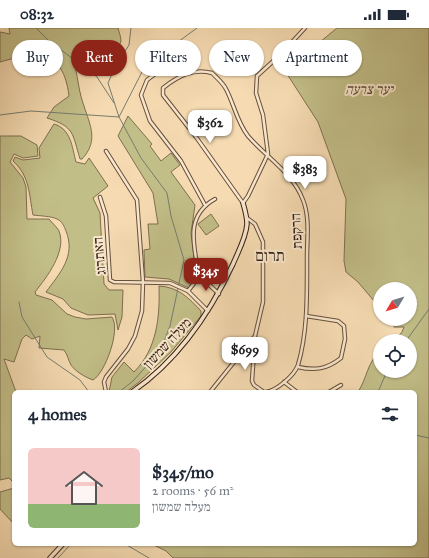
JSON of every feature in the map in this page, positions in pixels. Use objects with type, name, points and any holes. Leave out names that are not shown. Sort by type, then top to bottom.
[{"type":"street","points":[[243,203],[248,196],[268,154],[263,115],[256,93],[257,76],[285,51],[305,28]]},
{"type":"street","name":"הרקפת","points":[[243,203],[196,137],[163,95],[163,88],[177,76],[198,72],[212,73],[226,88],[238,117],[248,135],[286,173],[303,200],[307,222],[306,316],[298,366]]},
{"type":"street","points":[[152,76],[146,80],[141,95],[150,121],[181,161],[205,205]]},
{"type":"street","points":[[106,151],[137,200],[143,282],[142,311],[135,336],[128,349],[106,377],[104,382],[106,390]]},
{"type":"street","name":"האתרוג","points":[[100,198],[106,216],[110,280],[114,282],[143,282]]},
{"type":"street","points":[[188,291],[199,277],[194,241],[194,225],[199,211],[215,199]]},
{"type":"street","name":"מעלה שמשון","points":[[134,390],[147,380],[177,350],[209,311],[219,294],[244,235],[247,218],[243,203]]},
{"type":"street","points":[[247,218],[255,224],[263,242],[263,302],[255,336],[252,381],[256,388],[260,390]]},
{"type":"street","points":[[203,279],[219,294]]},
{"type":"street","points":[[143,282],[170,283],[188,291],[209,311]]},
{"type":"street","points":[[272,390],[284,382],[298,366],[309,370],[320,370],[333,364],[341,358],[345,339],[344,326],[338,321],[306,316]]},
{"type":"street","points":[[212,390],[255,336]]},
{"type":"street","points":[[284,382],[294,390]]},
{"type":"street","points":[[332,390],[341,385]]},
{"type":"street","points":[[50,558],[61,546]]},
{"type":"green space","points":[[9,28],[118,28],[121,40],[71,40],[71,76],[77,76],[81,96],[92,133],[90,146],[82,159],[80,159],[73,137],[68,128],[47,118],[54,107],[69,96],[63,74],[63,40],[12,40],[12,59],[0,62],[0,32],[10,34]]},
{"type":"green space","name":"יער צרעה","points":[[337,28],[429,28],[429,558],[173,558],[166,551],[156,546],[417,546],[417,390],[359,390],[373,359],[373,378],[417,378],[417,334],[400,334],[404,327],[394,326],[417,326],[417,282],[373,282],[373,300],[358,282],[346,272],[344,261],[346,199],[318,122],[288,76],[362,76],[362,40],[322,40]]},
{"type":"green space","points":[[128,116],[152,144],[150,146],[161,161],[171,153],[180,165],[171,172],[195,205],[191,233],[196,274],[189,288],[169,279],[145,277],[144,250],[150,249],[148,224],[158,224],[153,193],[118,136]]},
{"type":"green space","points":[[54,124],[60,126],[70,139],[76,162],[85,164],[89,158],[108,186],[93,198],[100,213],[104,284],[109,290],[123,290],[122,317],[118,330],[115,314],[88,315],[71,308],[63,299],[46,292],[65,264],[68,256],[69,240],[62,222],[52,217],[33,215],[26,179],[19,167],[13,161],[15,157],[23,160],[40,158],[39,148]]},
{"type":"green space","points":[[0,136],[21,136],[37,145],[38,156],[23,158],[14,154],[10,162],[23,178],[26,187],[27,219],[49,219],[59,231],[61,239],[58,255],[50,271],[35,292],[36,295],[52,300],[67,314],[75,317],[86,319],[112,317],[115,331],[107,360],[98,376],[93,380],[73,368],[64,350],[39,348],[40,336],[32,339],[26,335],[22,339],[14,362],[4,359],[15,390],[12,390],[12,481],[9,478],[0,480]]},
{"type":"green space","points":[[211,214],[219,226],[206,235],[198,224]]},
{"type":"green space","points":[[159,286],[172,288],[183,294],[201,311],[201,316],[171,352],[139,382],[129,390],[109,390],[112,377],[124,362],[134,372],[142,363],[148,353],[156,332],[159,309]]},
{"type":"green space","points":[[12,489],[12,522],[0,509],[0,492]]},
{"type":"waterway","points":[[36,28],[48,40],[97,77],[114,103]]},
{"type":"waterway","points":[[122,390],[133,381],[160,351],[170,326],[184,260],[171,216],[167,193],[141,158],[119,117],[108,83],[116,65],[129,45],[131,28]]},
{"type":"waterway","points":[[0,115],[31,111],[119,117],[145,66],[197,28]]},
{"type":"waterway","points":[[19,302],[22,317],[47,357],[80,380],[88,390]]},
{"type":"waterway","points":[[411,334],[429,309]]},
{"type":"waterway","points":[[379,390],[384,378]]},
{"type":"waterway","points":[[417,435],[429,438]]},
{"type":"waterway","points":[[58,558],[69,546]]},
{"type":"waterway","points":[[128,546],[149,558]]},
{"type":"district","name":"תרום","points":[[270,255]]}]
